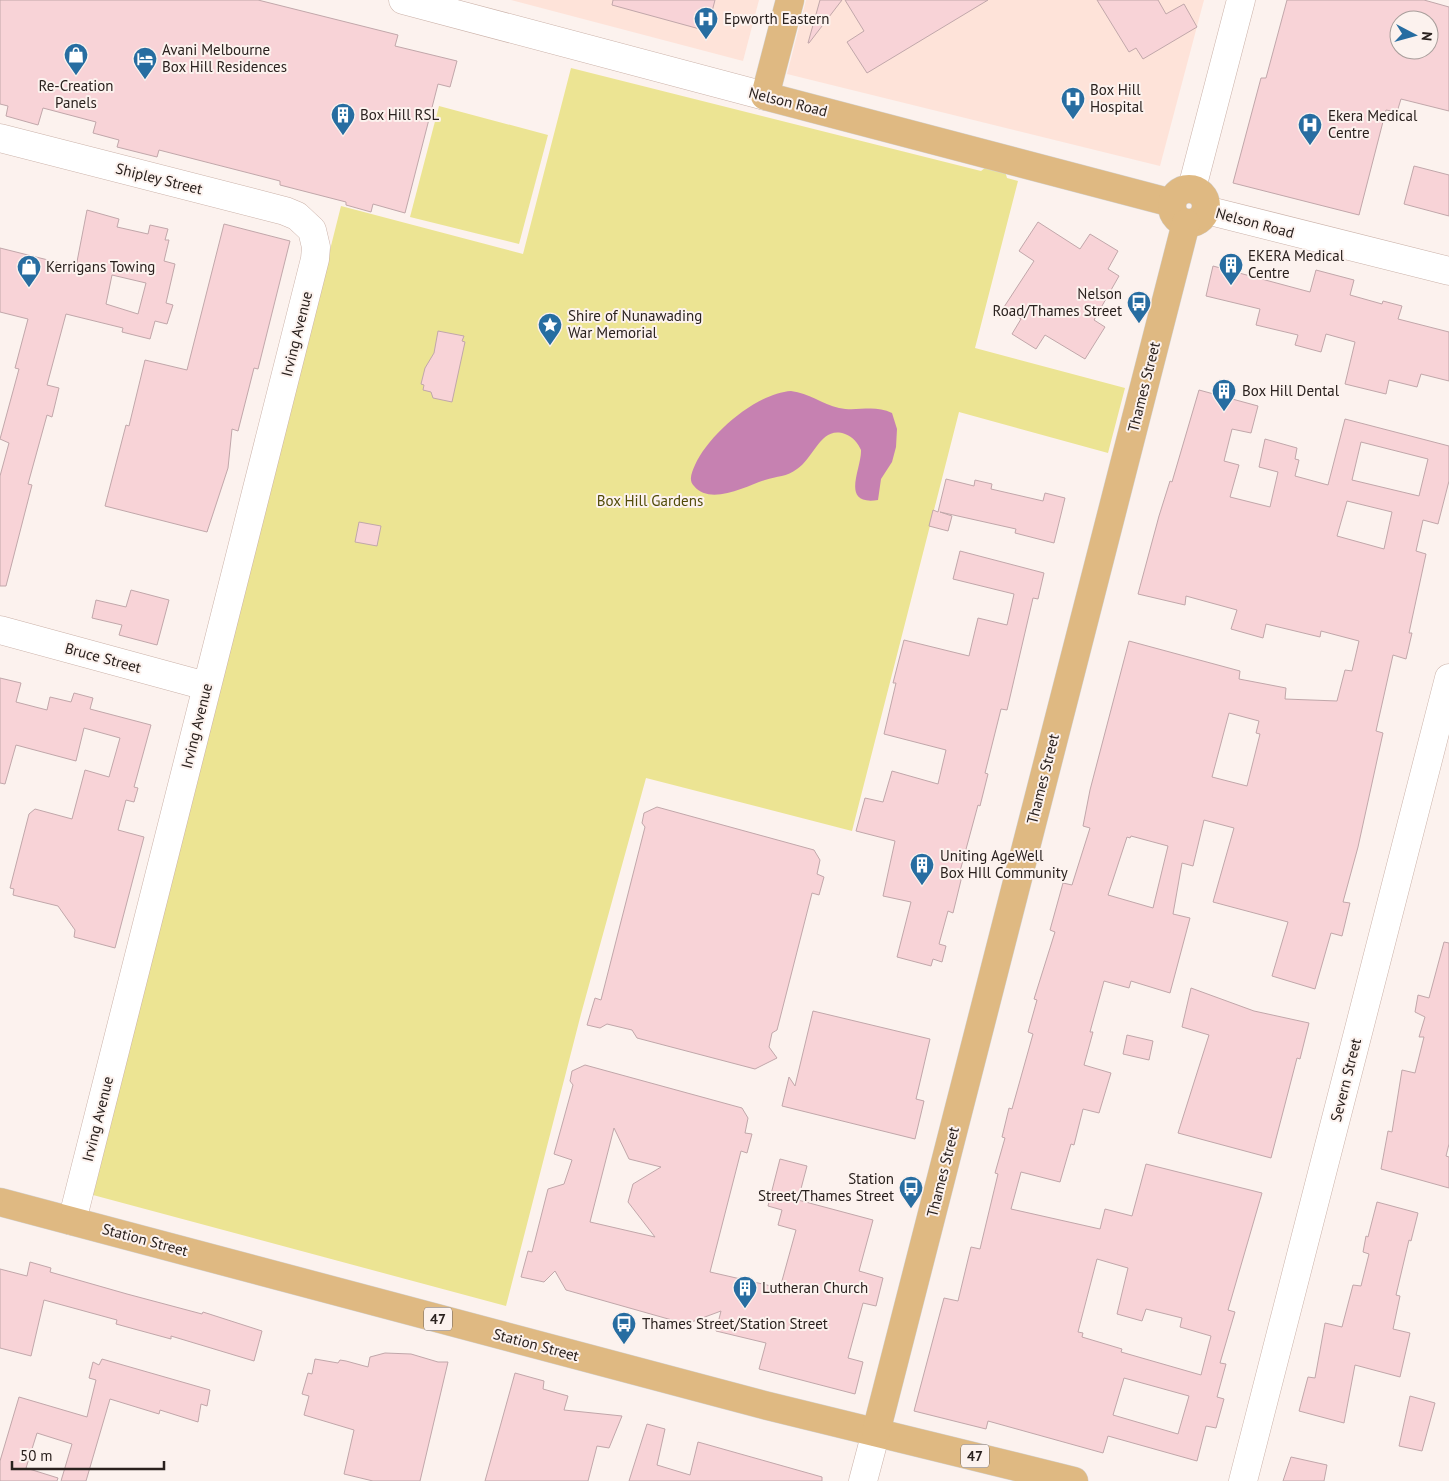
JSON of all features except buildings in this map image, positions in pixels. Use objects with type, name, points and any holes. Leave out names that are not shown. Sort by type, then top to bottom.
[{"type":"main road","points":[[766,96],[790,0]]},
{"type":"main road","name":"Nelson Road","points":[[766,96],[1189,206]]},
{"type":"main road","name":"Thames Street","points":[[876,1432],[1189,206]]},
{"type":"main road","name":"Station Street","points":[[0,1202],[754,1402],[1074,1481]]},
{"type":"street","name":"Nelson Road","points":[[404,0],[766,96]]},
{"type":"street","name":"Thames Street","points":[[1189,206],[1241,0]]},
{"type":"street","name":"Shipley Street","points":[[0,138],[285,211],[297,216],[312,231]]},
{"type":"street","name":"Nelson Road","points":[[1189,206],[1449,272]]},
{"type":"street","name":"Irving Avenue","points":[[72,1221],[206,686],[312,276],[316,247],[312,231]]},
{"type":"street","name":"Bruce Street","points":[[0,630],[206,686]]},
{"type":"street","name":"Severn Street","points":[[1243,1481],[1449,678]]},
{"type":"street","name":"Thames Street","points":[[863,1481],[876,1432]]},
{"type":"shaded area","name":"Epworth Eastern","points":[[511,0],[759,0],[743,61]]},
{"type":"shaded area","name":"Box Hill Hospital","points":[[806,0],[1204,0],[1160,166],[787,74]]},
{"type":"shaded area","points":[[791,391],[804,394],[839,408],[879,409],[892,413],[897,429],[896,447],[892,462],[881,479],[878,500],[866,500],[859,497],[855,484],[861,450],[850,437],[837,432],[824,438],[803,464],[789,474],[765,480],[729,493],[709,494],[701,492],[692,484],[691,479],[695,465],[711,441],[723,428],[749,407],[778,393]]},
{"type":"green space","name":"Box Hill Gardens","points":[[571,68],[981,171],[990,164],[1004,168],[1007,178],[1018,181],[975,348],[1125,388],[1108,453],[959,412],[852,831],[646,778],[581,1014],[506,1306],[93,1195],[341,206],[523,254]]},
{"type":"green space","points":[[439,106],[548,135],[519,244],[410,217]]},
{"type":"place","name":"Epworth Eastern","points":[[706,40]]},
{"type":"place","name":"Re-Creation Panels","points":[[76,76]]},
{"type":"place","name":"Avani Melbourne Box Hill Residences","points":[[145,80]]},
{"type":"place","name":"Box Hill Hospital","points":[[1073,120]]},
{"type":"place","name":"Box Hill RSL","points":[[343,136]]},
{"type":"place","name":"Ekera Medical Centre","points":[[1310,146]]},
{"type":"place","name":"EKERA Medical Centre","points":[[1231,286]]},
{"type":"place","name":"Kerrigans Towing","points":[[29,288]]},
{"type":"place","name":"Nelson Road/Thames Street","points":[[1139,324]]},
{"type":"place","name":"Shire of Nunawading War Memorial","points":[[550,346]]},
{"type":"place","name":"Box Hill Dental","points":[[1224,412]]},
{"type":"place","name":"Uniting AgeWell Box HIll Community","points":[[922,886]]},
{"type":"place","name":"Station Street/Thames Street","points":[[911,1209]]},
{"type":"place","name":"Lutheran Church","points":[[745,1309]]},
{"type":"place","name":"Thames Street/Station Street","points":[[624,1345]]}]
